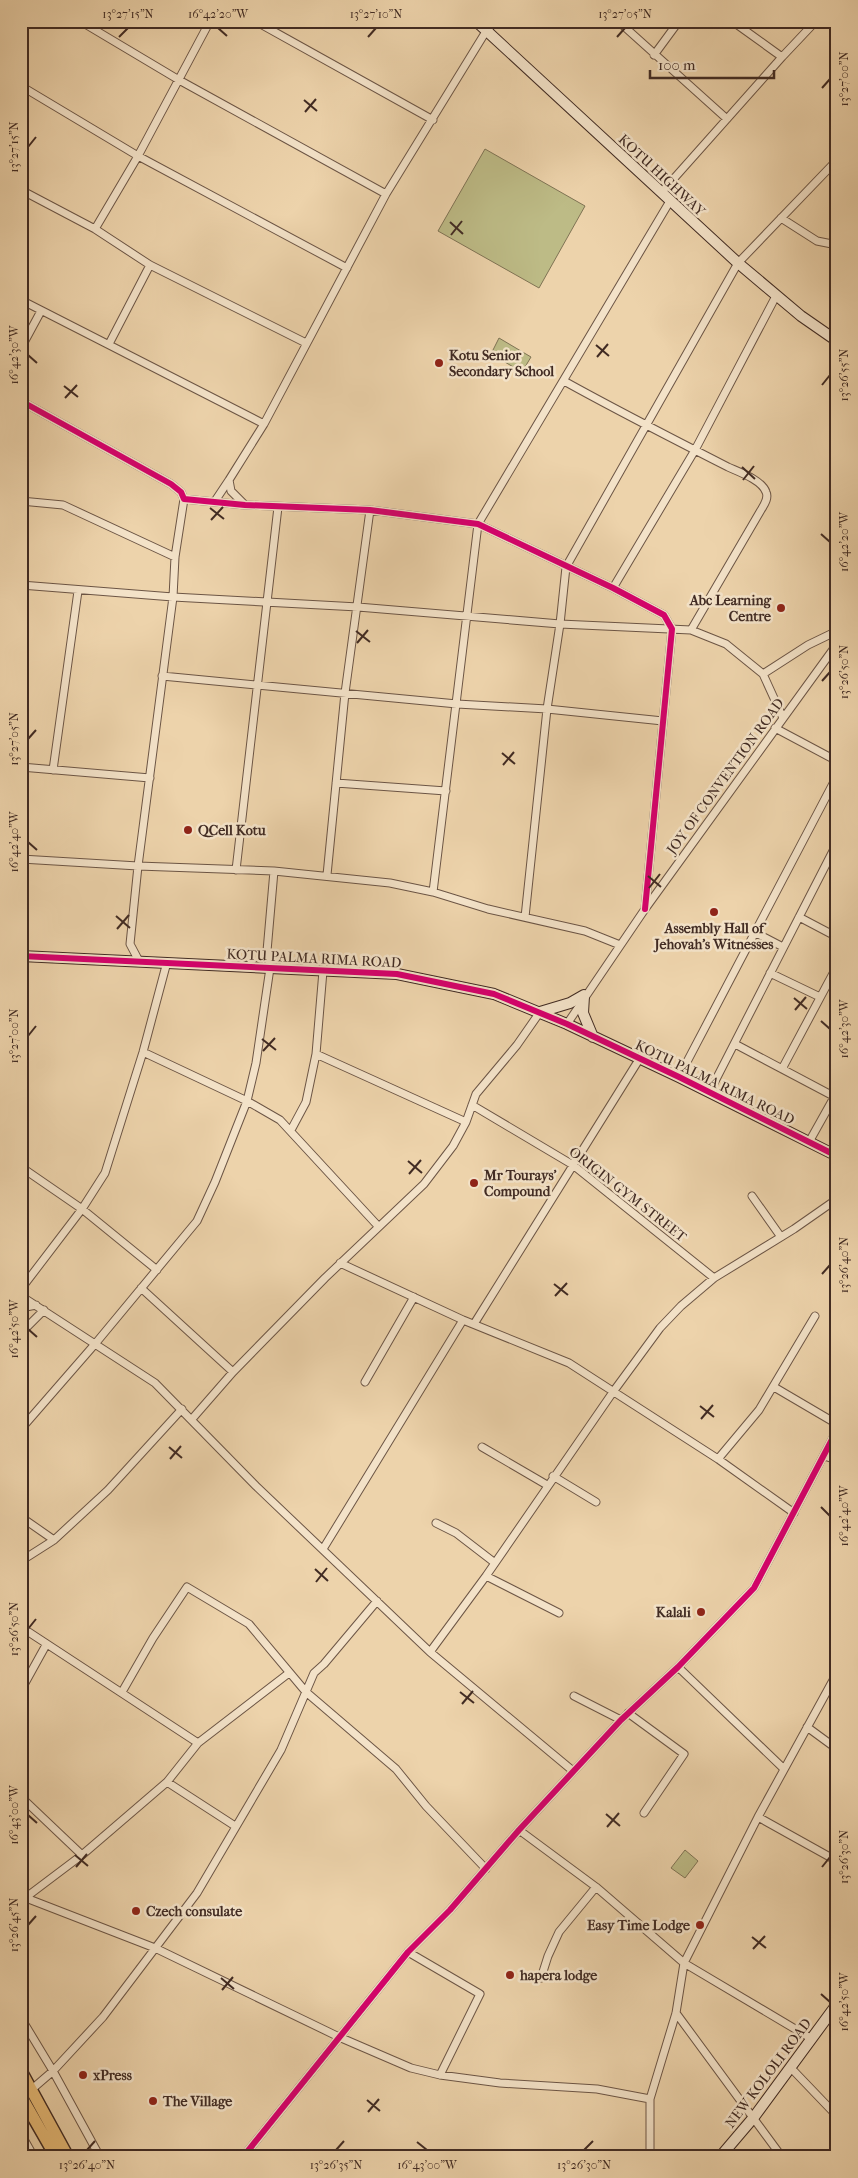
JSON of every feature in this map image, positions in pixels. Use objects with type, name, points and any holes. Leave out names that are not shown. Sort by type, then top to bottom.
[{"type":"main road","points":[[21,2071],[26,2093],[56,2157]]},
{"type":"main road","points":[[26,2093],[68,2157]]},
{"type":"street","points":[[80,21],[179,80],[386,194]]},
{"type":"street","points":[[95,230],[138,156],[210,21]]},
{"type":"street","points":[[255,21],[433,120]]},
{"type":"street","name":"KOTU HIGHWAY","points":[[476,21],[738,263],[776,296],[837,342]]},
{"type":"street","points":[[215,502],[264,424],[386,194],[486,31],[495,21]]},
{"type":"street","points":[[618,21],[727,119]]},
{"type":"street","points":[[654,55],[679,21]]},
{"type":"street","points":[[732,21],[782,56]]},
{"type":"street","points":[[661,193],[782,56],[816,21]]},
{"type":"street","points":[[21,86],[138,156],[348,268]]},
{"type":"street","points":[[525,917],[547,710],[560,624],[566,567],[738,263],[837,160]]},
{"type":"street","points":[[21,190],[95,230],[142,258],[150,265],[306,343]]},
{"type":"street","points":[[434,892],[478,524],[670,201]]},
{"type":"street","points":[[781,218],[817,242],[837,244]]},
{"type":"street","points":[[109,344],[150,265]]},
{"type":"street","points":[[613,588],[695,450],[776,296]]},
{"type":"street","points":[[21,300],[41,312],[109,344],[264,424]]},
{"type":"street","points":[[21,348],[41,312]]},
{"type":"street","points":[[564,381],[646,427],[747,476],[767,493],[761,510],[691,630]]},
{"type":"street","points":[[21,401],[171,484],[184,498],[174,557],[173,597],[138,866],[130,944],[139,961]]},
{"type":"street","points":[[229,480],[231,492],[245,505]]},
{"type":"street","points":[[184,498],[245,505],[370,510],[478,524],[613,588],[664,615],[672,628],[645,909]]},
{"type":"street","points":[[21,502],[63,505],[174,557]]},
{"type":"street","points":[[236,870],[278,507]]},
{"type":"street","points":[[327,875],[345,693],[370,510]]},
{"type":"street","points":[[21,585],[173,597],[358,607],[560,624],[691,630],[726,644],[762,674],[783,718]]},
{"type":"street","points":[[53,770],[78,590]]},
{"type":"street","points":[[762,674],[808,645],[837,631]]},
{"type":"street","name":"JOY OF CONVENTION ROAD","points":[[567,1024],[584,996],[645,909],[837,644]]},
{"type":"street","points":[[162,676],[663,721]]},
{"type":"street","points":[[775,728],[837,761]]},
{"type":"street","points":[[21,767],[150,778]]},
{"type":"street","points":[[679,1077],[837,776]]},
{"type":"street","points":[[336,783],[446,791]]},
{"type":"street","points":[[710,1093],[837,843]]},
{"type":"street","points":[[21,859],[274,871],[390,883],[434,892],[488,909],[585,931],[620,945]]},
{"type":"street","points":[[21,1429],[95,1344],[197,1221],[216,1182],[247,1101],[256,1063],[270,968],[268,951],[274,871]]},
{"type":"street","points":[[799,917],[837,937]]},
{"type":"street","points":[[754,932],[783,947]]},
{"type":"street","name":"KOTU PALMA RIMA ROAD","points":[[21,956],[396,974],[494,994],[540,1012],[640,1058],[837,1156]]},
{"type":"street","points":[[21,1289],[82,1209],[105,1173],[143,1052],[166,962]]},
{"type":"street","points":[[782,1069],[820,997],[834,981],[837,966]]},
{"type":"street","points":[[290,1130],[306,1102],[316,1054],[323,971]]},
{"type":"street","points":[[770,973],[820,997]]},
{"type":"street","points":[[192,1419],[233,1372],[340,1263],[424,1184],[453,1146],[466,1122],[476,1094],[517,1045],[540,1012],[570,1003],[584,996],[583,1013],[593,1037]]},
{"type":"street","points":[[735,1044],[836,1095],[809,1142]]},
{"type":"street","points":[[143,1052],[247,1101],[280,1120],[378,1226]]},
{"type":"street","points":[[316,1054],[466,1122]]},
{"type":"street","points":[[474,1324],[640,1058]]},
{"type":"street","name":"ORIGIN GYM STREET","points":[[472,1105],[573,1165],[714,1278]]},
{"type":"street","points":[[21,1167],[82,1209],[157,1270]]},
{"type":"street","points":[[752,1196],[781,1238]]},
{"type":"street","points":[[430,1652],[486,1576],[553,1476],[613,1392],[680,1306],[737,1262],[781,1238],[837,1199]]},
{"type":"street","points":[[340,1263],[464,1320],[569,1363],[718,1459],[794,1513]]},
{"type":"street","points":[[141,1288],[233,1372]]},
{"type":"street","points":[[21,1296],[155,1383],[256,1486],[430,1652],[573,1771]]},
{"type":"street","points":[[365,1382],[414,1297]]},
{"type":"street","points":[[21,1308],[36,1305]]},
{"type":"street","points":[[21,1333],[44,1310]]},
{"type":"street","points":[[718,1459],[759,1410],[815,1316]]},
{"type":"street","points":[[323,1549],[464,1320]]},
{"type":"street","points":[[774,1387],[837,1424]]},
{"type":"street","points":[[21,1561],[54,1540],[108,1490],[182,1409]]},
{"type":"street","points":[[244,2157],[408,1952],[450,1910],[519,1830],[620,1720],[678,1667],[754,1588],[837,1430]]},
{"type":"street","points":[[482,1447],[547,1485]]},
{"type":"street","points":[[824,1456],[837,1460]]},
{"type":"street","points":[[553,1476],[596,1502]]},
{"type":"street","points":[[21,1517],[54,1540]]},
{"type":"street","points":[[436,1523],[456,1533],[495,1562]]},
{"type":"street","points":[[486,1576],[559,1613]]},
{"type":"street","points":[[122,1692],[153,1638],[187,1587],[249,1624],[306,1692],[396,1769],[426,1806],[486,1869]]},
{"type":"street","points":[[26,2093],[53,2071],[103,2017],[197,1893],[281,1750],[314,1673],[324,1664],[377,1601]]},
{"type":"street","points":[[21,1627],[198,1743]]},
{"type":"street","points":[[25,1683],[46,1645]]},
{"type":"street","points":[[678,1667],[784,1769]]},
{"type":"street","points":[[23,1899],[82,1855],[167,1782],[198,1743],[289,1673]]},
{"type":"street","points":[[650,2157],[650,2099],[676,2013],[684,1963],[758,1817],[837,1673]]},
{"type":"street","points":[[574,1696],[620,1720]]},
{"type":"street","points":[[628,1713],[684,1754],[644,1813]]},
{"type":"street","points":[[807,1727],[837,1749]]},
{"type":"street","points":[[167,1782],[235,1826]]},
{"type":"street","points":[[21,1798],[82,1855]]},
{"type":"street","points":[[758,1817],[837,1862]]},
{"type":"street","points":[[519,1830],[596,1886],[684,1963],[812,2039]]},
{"type":"street","points":[[541,1978],[559,1932],[596,1886]]},
{"type":"street","points":[[23,1899],[155,1948],[339,2037],[411,2068],[440,2075],[500,2083],[597,2089],[650,2099]]},
{"type":"street","points":[[408,1952],[480,1994],[440,2075]]},
{"type":"street","name":"NEW KOLOLI ROAD","points":[[720,2157],[754,2117],[837,2004]]},
{"type":"street","points":[[676,2013],[782,2157]]},
{"type":"street","points":[[21,2018],[53,2071],[100,2157]]},
{"type":"street","points":[[790,2068],[837,2116]]},
{"type":"street","points":[[21,2134],[34,2157]]},
{"type":"shaded area","points":[[485,149],[585,206],[539,288],[438,231]]},
{"type":"shaded area","points":[[499,338],[531,357],[522,372],[491,354]]},
{"type":"shaded area","points":[[685,1850],[698,1861],[685,1878],[671,1868]]},
{"type":"cycle path","points":[[21,401],[171,484],[181,492],[184,499],[245,505],[370,510],[478,524],[613,588],[664,615],[672,629],[645,909]]},
{"type":"cycle path","points":[[21,956],[397,974],[494,994],[567,1024],[679,1077],[837,1156]]},
{"type":"cycle path","points":[[243,2157],[408,1952],[450,1910],[519,1830],[621,1720],[678,1667],[754,1588],[837,1430]]},
{"type":"place","name":"Kotu Senior Secondary School","points":[[439,363]]},
{"type":"place","name":"Abc Learning Centre","points":[[781,608]]},
{"type":"place","name":"QCell Kotu","points":[[188,830]]},
{"type":"place","name":"Assembly Hall of Jehovah's Witnesses","points":[[714,912]]},
{"type":"place","name":"Mr Tourays' Compound","points":[[474,1183]]},
{"type":"place","name":"Kalali","points":[[701,1612]]},
{"type":"place","name":"Czech consulate","points":[[136,1911]]},
{"type":"place","name":"Easy Time Lodge","points":[[700,1925]]},
{"type":"place","name":"hapera lodge","points":[[510,1975]]},
{"type":"place","name":"xPress","points":[[83,2075]]},
{"type":"place","name":"The Village","points":[[153,2101]]}]
